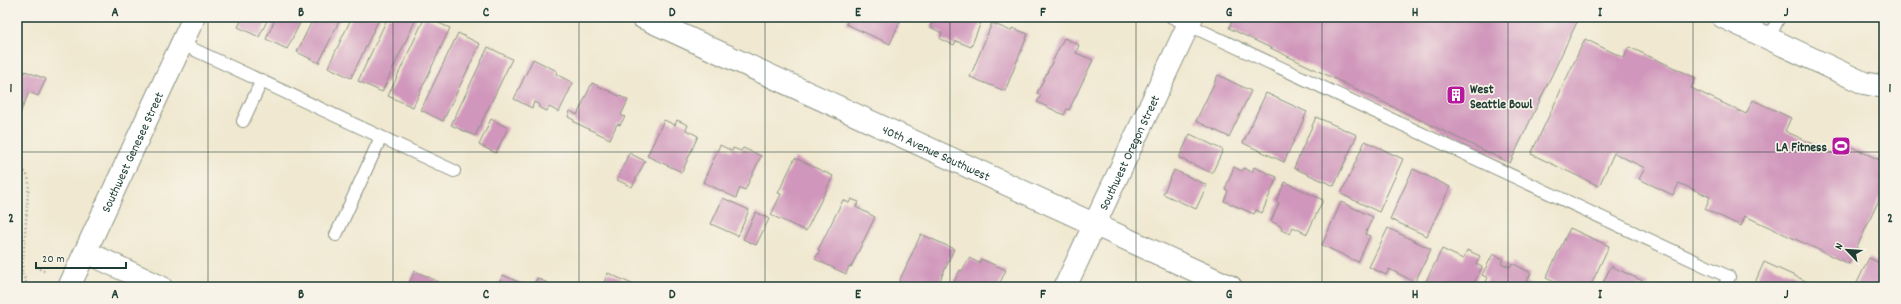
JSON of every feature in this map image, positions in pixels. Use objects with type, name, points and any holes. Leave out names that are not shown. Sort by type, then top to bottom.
[{"type":"street","name":"Southwest Genesee Street","points":[[69,287],[194,17]]},
{"type":"street","name":"40th Avenue Southwest","points":[[642,17],[1231,287]]},
{"type":"street","points":[[1723,17],[1864,83],[1884,87]]},
{"type":"street","name":"Southwest Oregon Street","points":[[1065,287],[1094,225],[1184,20]]},
{"type":"street","points":[[86,252],[161,287]]},
{"type":"lane","points":[[1768,38],[1779,17]]},
{"type":"lane","points":[[1184,20],[1729,277],[1724,287]]},
{"type":"lane","points":[[182,44],[262,80],[454,171]]},
{"type":"lane","points":[[243,121],[262,80]]},
{"type":"lane","points":[[336,235],[381,137]]},
{"type":"path","points":[[17,169],[25,172],[29,182],[22,272],[27,285]]},
{"type":"path","points":[[36,267],[49,273]]},
{"type":"building","points":[[243,17],[269,17],[259,37],[238,27]]},
{"type":"building","points":[[276,17],[303,17],[287,49],[266,39]]},
{"type":"building","points":[[314,17],[341,17],[319,63],[297,52]]},
{"type":"building","points":[[352,17],[380,17],[351,78],[328,67]]},
{"type":"building","points":[[388,17],[417,17],[382,92],[358,81]]},
{"type":"building","points":[[425,17],[450,28],[413,107],[388,96]]},
{"type":"building","points":[[849,17],[902,17],[890,44],[846,24]]},
{"type":"building","points":[[934,17],[983,17],[971,47],[956,41],[954,45],[940,39],[942,33],[930,27]]},
{"type":"building","name":"West Seattle Bowl","points":[[1234,17],[1573,17],[1578,20],[1510,163],[1229,28]]},
{"type":"building","points":[[992,23],[1011,31],[1012,28],[1028,34],[1005,91],[970,77]]},
{"type":"building","points":[[458,33],[480,44],[443,121],[421,110]]},
{"type":"building","points":[[1064,38],[1079,45],[1076,53],[1093,60],[1069,110],[1067,109],[1064,115],[1037,102],[1041,95],[1037,93]]},
{"type":"building","points":[[1585,39],[1624,58],[1629,47],[1696,78],[1691,88],[1746,114],[1753,100],[1791,118],[1785,131],[1837,155],[1843,143],[1884,162],[1880,173],[1884,175],[1884,189],[1849,264],[1745,216],[1741,226],[1705,209],[1710,197],[1679,183],[1673,195],[1639,179],[1645,168],[1614,153],[1599,186],[1531,154]]},
{"type":"building","points":[[488,47],[512,59],[475,136],[451,125]]},
{"type":"building","points":[[533,59],[557,71],[556,74],[573,83],[559,112],[549,107],[547,111],[538,107],[540,105],[534,102],[532,108],[514,99]]},
{"type":"building","points":[[17,69],[46,79],[38,96],[29,92],[17,121]]},
{"type":"building","points":[[1218,75],[1251,91],[1229,137],[1196,121]]},
{"type":"building","points":[[592,83],[628,100],[621,115],[625,117],[620,125],[617,124],[610,139],[574,122],[574,120],[568,117],[570,111],[577,115]]},
{"type":"building","points":[[1266,93],[1307,112],[1284,162],[1243,143]]},
{"type":"building","points":[[1316,117],[1357,135],[1334,186],[1294,168]]},
{"type":"building","points":[[491,119],[508,128],[496,153],[479,145]]},
{"type":"building","points":[[664,120],[675,125],[677,120],[688,125],[686,130],[698,136],[682,172],[647,156]]},
{"type":"building","points":[[1190,134],[1223,150],[1212,173],[1179,158]]},
{"type":"building","points":[[1365,141],[1403,159],[1379,212],[1341,194]]},
{"type":"building","points":[[720,145],[732,151],[733,148],[741,151],[743,148],[761,156],[745,190],[740,188],[736,198],[703,182]]},
{"type":"building","points":[[629,153],[645,161],[632,187],[617,180]]},
{"type":"building","points":[[795,158],[833,176],[806,231],[771,215],[781,194],[778,193]]},
{"type":"building","points":[[1234,167],[1242,171],[1244,168],[1252,172],[1254,167],[1277,177],[1262,213],[1256,210],[1254,214],[1224,201],[1228,191],[1225,189]]},
{"type":"building","points":[[1413,169],[1450,187],[1427,236],[1390,219]]},
{"type":"building","points":[[1174,170],[1207,185],[1196,209],[1163,194]]},
{"type":"building","points":[[1285,182],[1323,200],[1307,234],[1293,227],[1290,234],[1281,230],[1282,227],[1271,221],[1279,203],[1276,201]]},
{"type":"building","points":[[723,198],[749,210],[738,236],[711,224]]},
{"type":"building","points":[[851,199],[859,202],[856,207],[875,217],[851,267],[849,266],[846,274],[815,259],[843,200],[849,203]]},
{"type":"building","points":[[1341,202],[1373,217],[1365,234],[1370,236],[1358,262],[1322,245]]},
{"type":"building","points":[[756,212],[769,219],[756,245],[743,239]]},
{"type":"building","points":[[1388,228],[1431,249],[1415,282],[1389,269],[1386,275],[1369,267]]},
{"type":"building","points":[[1570,228],[1609,246],[1590,287],[1565,287],[1546,278]]},
{"type":"building","points":[[921,234],[954,249],[937,287],[904,287],[898,284]]},
{"type":"building","points":[[1442,249],[1463,259],[1467,250],[1480,256],[1476,264],[1482,267],[1472,287],[1462,283],[1460,287],[1423,287]]},
{"type":"building","points":[[1493,254],[1503,259],[1501,263],[1510,267],[1512,263],[1531,273],[1527,281],[1535,287],[1483,287],[1488,278],[1482,275]]},
{"type":"building","points":[[969,258],[979,263],[981,259],[1006,270],[998,287],[955,287],[956,286],[953,284],[960,270],[962,271]]},
{"type":"building","points":[[1869,258],[1884,265],[1884,287],[1855,287]]},
{"type":"building","points":[[1764,262],[1819,287],[1753,287]]},
{"type":"building","points":[[1611,266],[1649,284],[1647,287],[1601,287]]},
{"type":"building","points":[[415,271],[450,287],[407,287]]},
{"type":"building","points":[[608,273],[634,285],[633,287],[602,287]]},
{"type":"building","points":[[503,275],[525,285],[524,287],[497,287]]},
{"type":"building","points":[[537,278],[556,287],[533,287]]},
{"type":"place","name":"West Seattle Bowl","points":[[1456,95]]},
{"type":"place","name":"LA Fitness","points":[[1841,146]]}]
